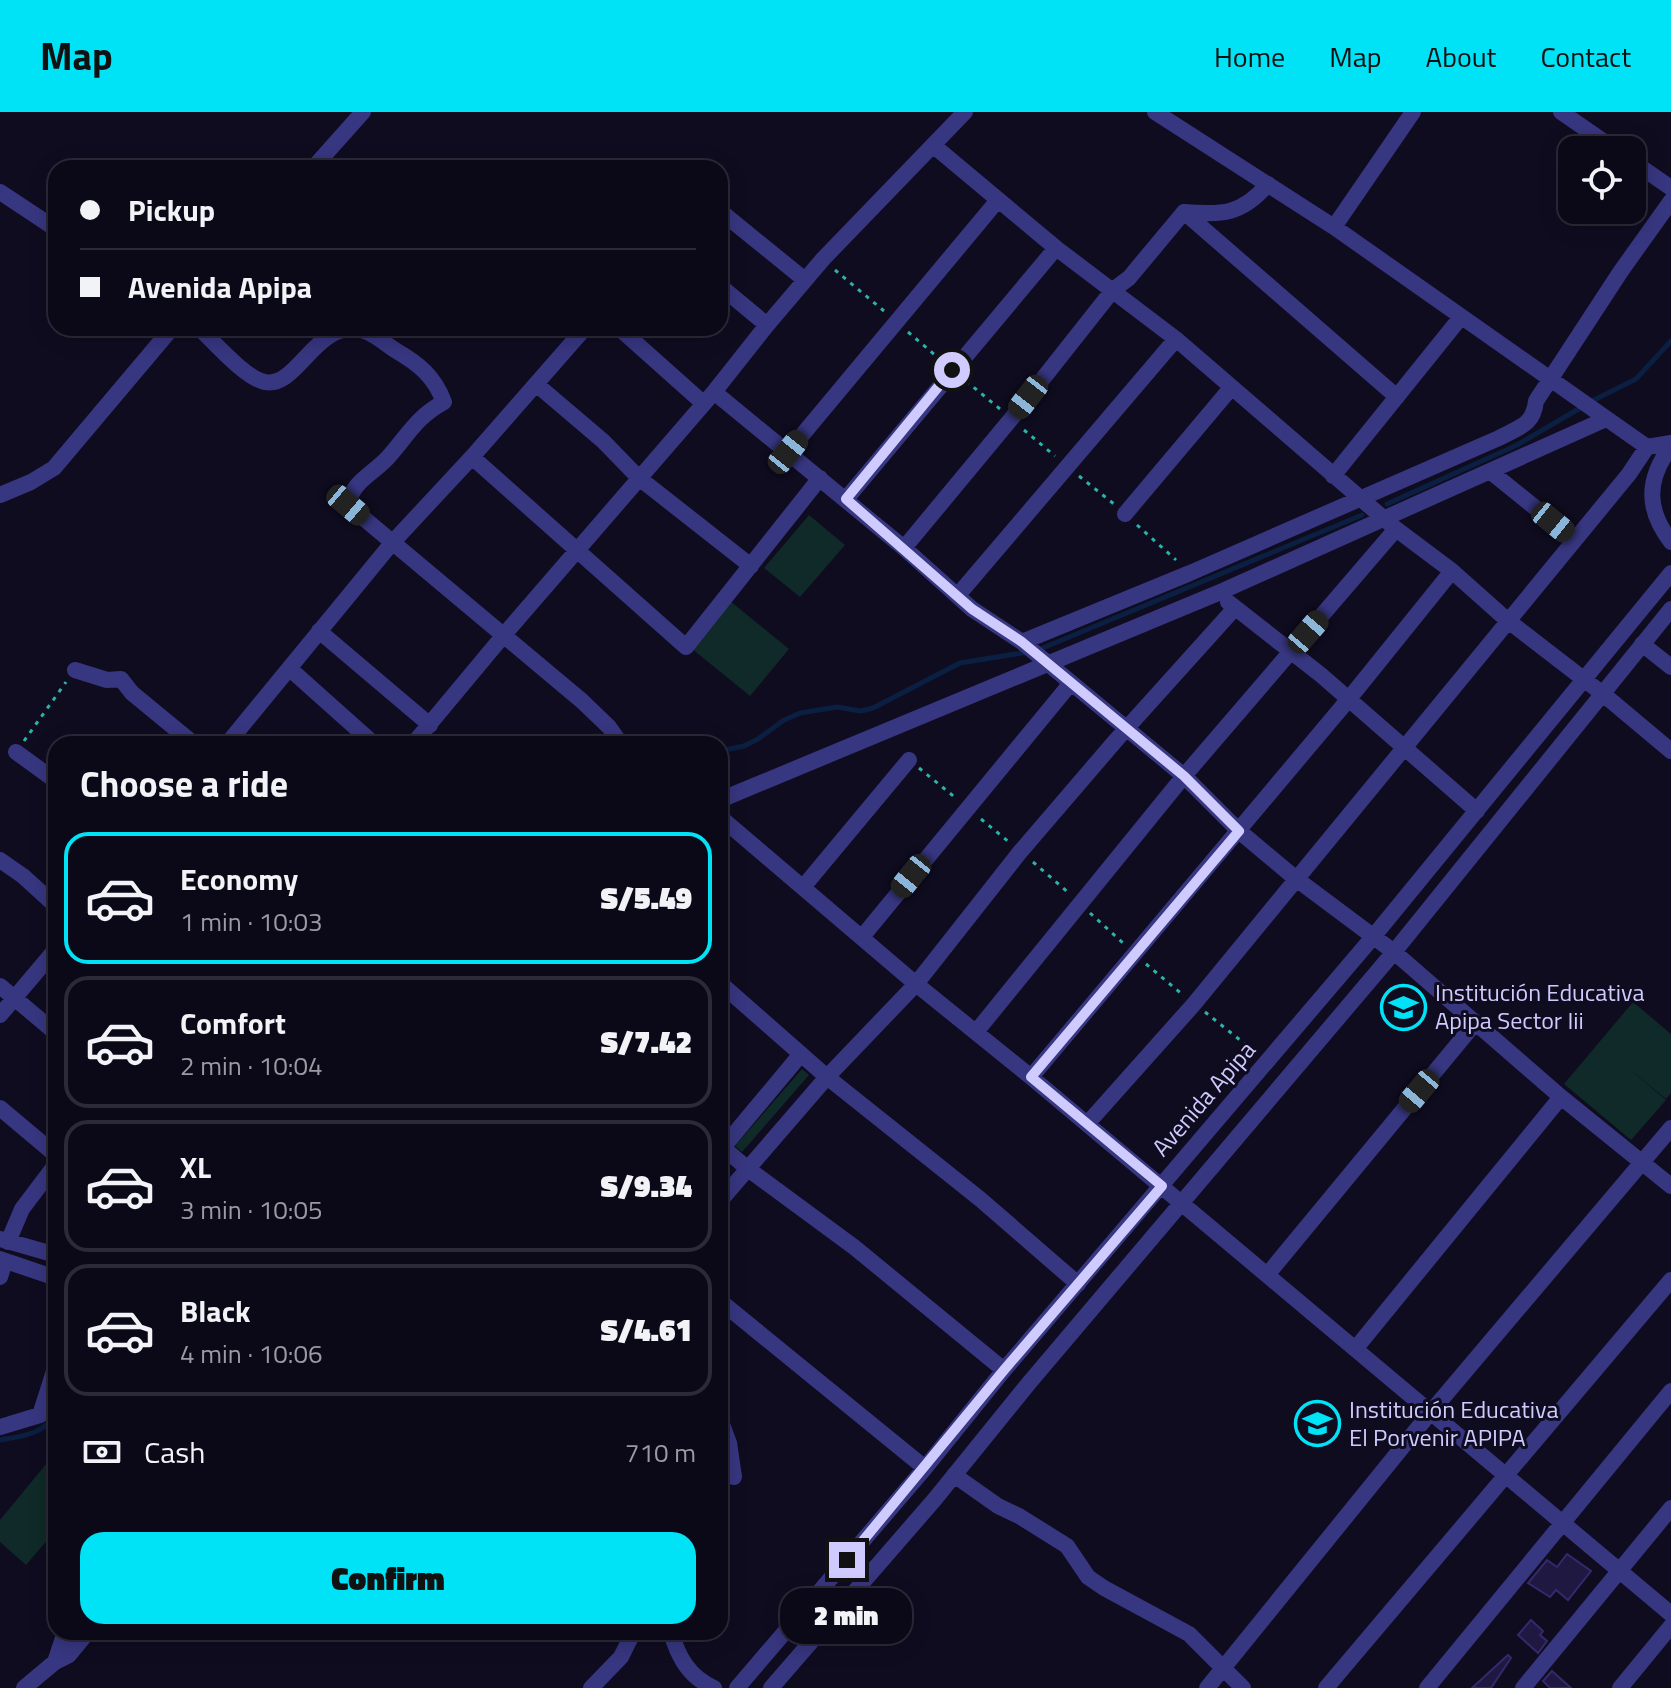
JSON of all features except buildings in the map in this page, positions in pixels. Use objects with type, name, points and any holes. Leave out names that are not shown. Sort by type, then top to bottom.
[{"type":"street","points":[[320,160],[363,112]]},
{"type":"street","points":[[420,736],[805,280],[965,112]]},
{"type":"street","points":[[1155,112],[1334,227],[1647,447],[1671,445]]},
{"type":"street","points":[[1334,227],[1413,112]]},
{"type":"street","points":[[1561,112],[1596,136]]},
{"type":"street","points":[[934,146],[1056,248],[1176,339],[1333,476],[1671,751]]},
{"type":"street","points":[[1646,171],[1671,188]]},
{"type":"street","points":[[1184,212],[1222,214],[1240,208],[1268,184]]},
{"type":"street","points":[[0,192],[48,224]]},
{"type":"street","points":[[788,452],[998,200]]},
{"type":"street","points":[[1022,642],[1190,573],[1530,422],[1536,401],[1671,201]]},
{"type":"street","points":[[904,548],[1113,290],[1129,278],[1184,212]]},
{"type":"street","points":[[1184,212],[1397,397]]},
{"type":"street","points":[[728,217],[805,280]]},
{"type":"street","points":[[846,499],[1056,248]]},
{"type":"street","points":[[728,293],[767,325]]},
{"type":"street","points":[[1333,476],[1461,317]]},
{"type":"street","points":[[0,495],[54,468],[165,336]]},
{"type":"street","points":[[208,336],[251,375],[266,383],[287,375],[320,340],[331,336]]},
{"type":"street","points":[[372,336],[420,365],[438,386],[444,402],[411,426],[390,456],[355,486],[349,494],[348,505],[582,701],[615,736]]},
{"type":"street","points":[[234,736],[392,543],[578,336]]},
{"type":"street","points":[[629,336],[708,398],[788,452],[972,609],[1022,642],[1184,776],[1239,831],[1295,878],[1394,952],[1561,1097],[1671,1186]]},
{"type":"street","points":[[958,595],[1176,339]]},
{"type":"street","points":[[536,384],[603,441],[639,478],[751,566]]},
{"type":"street","points":[[1125,514],[1231,388]]},
{"type":"street","points":[[728,797],[1390,523],[1606,419]]},
{"type":"street","points":[[1671,445],[1655,477],[1652,495],[1656,523],[1671,542]]},
{"type":"street","points":[[1087,1124],[1194,1004],[1629,474],[1647,447]]},
{"type":"street","points":[[472,457],[686,647],[820,478]]},
{"type":"street","points":[[1491,472],[1574,539]]},
{"type":"street","points":[[976,1032],[1184,776],[1290,653],[1390,523]]},
{"type":"street","points":[[1031,1077],[1348,700],[1452,571]]},
{"type":"street","name":"Avenida Apipa","points":[[737,1688],[1373,937],[1671,573]]},
{"type":"street","points":[[1218,593],[1477,811]]},
{"type":"street","points":[[728,1192],[827,1077],[916,984],[1020,852],[1235,608]]},
{"type":"street","name":"Avenida Apipa","points":[[771,1688],[1394,952],[1671,609]]},
{"type":"street","points":[[319,631],[430,725]]},
{"type":"street","points":[[1642,644],[1671,667]]},
{"type":"street","points":[[290,669],[365,736]]},
{"type":"street","points":[[75,670],[107,680],[121,679],[132,693],[184,736]]},
{"type":"street","points":[[862,937],[1071,683]]},
{"type":"street","points":[[16,752],[48,775]]},
{"type":"street","points":[[804,886],[909,760]]},
{"type":"street","points":[[728,824],[1671,1614]]},
{"type":"street","points":[[0,860],[48,899]]},
{"type":"street","points":[[0,1015],[48,959]]},
{"type":"street","points":[[0,986],[48,1026]]},
{"type":"street","points":[[728,990],[827,1077],[980,1199],[1078,1284]]},
{"type":"street","points":[[1267,1275],[1476,1022]]},
{"type":"street","points":[[728,1140],[801,1054]]},
{"type":"street","points":[[1356,1348],[1561,1097]]},
{"type":"street","points":[[0,1108],[48,1148]]},
{"type":"street","points":[[1207,1688],[1430,1413],[1671,1128]]},
{"type":"street","points":[[728,1153],[854,1247],[1004,1370]]},
{"type":"street","points":[[48,1175],[22,1209],[4,1241],[48,1253]]},
{"type":"street","points":[[2,1266],[48,1276]]},
{"type":"street","points":[[1326,1688],[1671,1280]]},
{"type":"street","points":[[728,1308],[925,1468]]},
{"type":"street","points":[[0,1427],[40,1415],[48,1390]]},
{"type":"street","points":[[1427,1688],[1671,1391]]},
{"type":"street","points":[[728,1440],[734,1477]]},
{"type":"street","points":[[954,1475],[998,1506],[1067,1546],[1088,1577],[1104,1588],[1189,1634],[1243,1688]]},
{"type":"street","points":[[1523,1688],[1671,1508]]},
{"type":"street","points":[[1620,1688],[1671,1626]]},
{"type":"street","points":[[55,1662],[62,1640]]},
{"type":"street","points":[[24,1688],[55,1662],[69,1655],[81,1640]]},
{"type":"street","points":[[591,1688],[621,1657],[630,1640]]},
{"type":"street","points":[[673,1640],[678,1657],[690,1672],[714,1688]]},
{"type":"path","points":[[16,752],[75,670]]},
{"type":"green space","points":[[809,515],[845,545],[800,597],[764,568]]},
{"type":"green space","points":[[730,601],[789,649],[750,696],[691,648]]},
{"type":"green space","points":[[1633,1002],[1671,1034],[1671,1093],[1666,1099],[1625,1065],[1666,1100],[1631,1140],[1564,1084]]},
{"type":"green space","points":[[802,1069],[809,1075],[742,1152],[735,1146]]},
{"type":"green space","points":[[47,1463],[48,1539],[26,1565],[0,1542],[0,1520]]},
{"type":"waterway","points":[[1590,402],[1636,379],[1671,341]]},
{"type":"waterway","points":[[1387,504],[1517,445],[1582,407]]},
{"type":"waterway","points":[[1038,650],[1362,515]]},
{"type":"waterway","points":[[728,749],[758,739],[784,720],[800,713],[837,707],[861,711],[873,708],[960,663],[1028,652]]},
{"type":"waterway","points":[[0,1440],[40,1430],[48,1424]]},
{"type":"place","name":"Institución Educativa Apipa Sector Iii","points":[[1404,1007]]},
{"type":"place","name":"Institución Educativa El Porvenir APIPA","points":[[1318,1424]]},
{"type":"route","points":[[847,1560],[1162,1186],[1031,1077],[1239,831],[1184,776],[1022,642],[972,609],[846,499],[952,370]]}]
